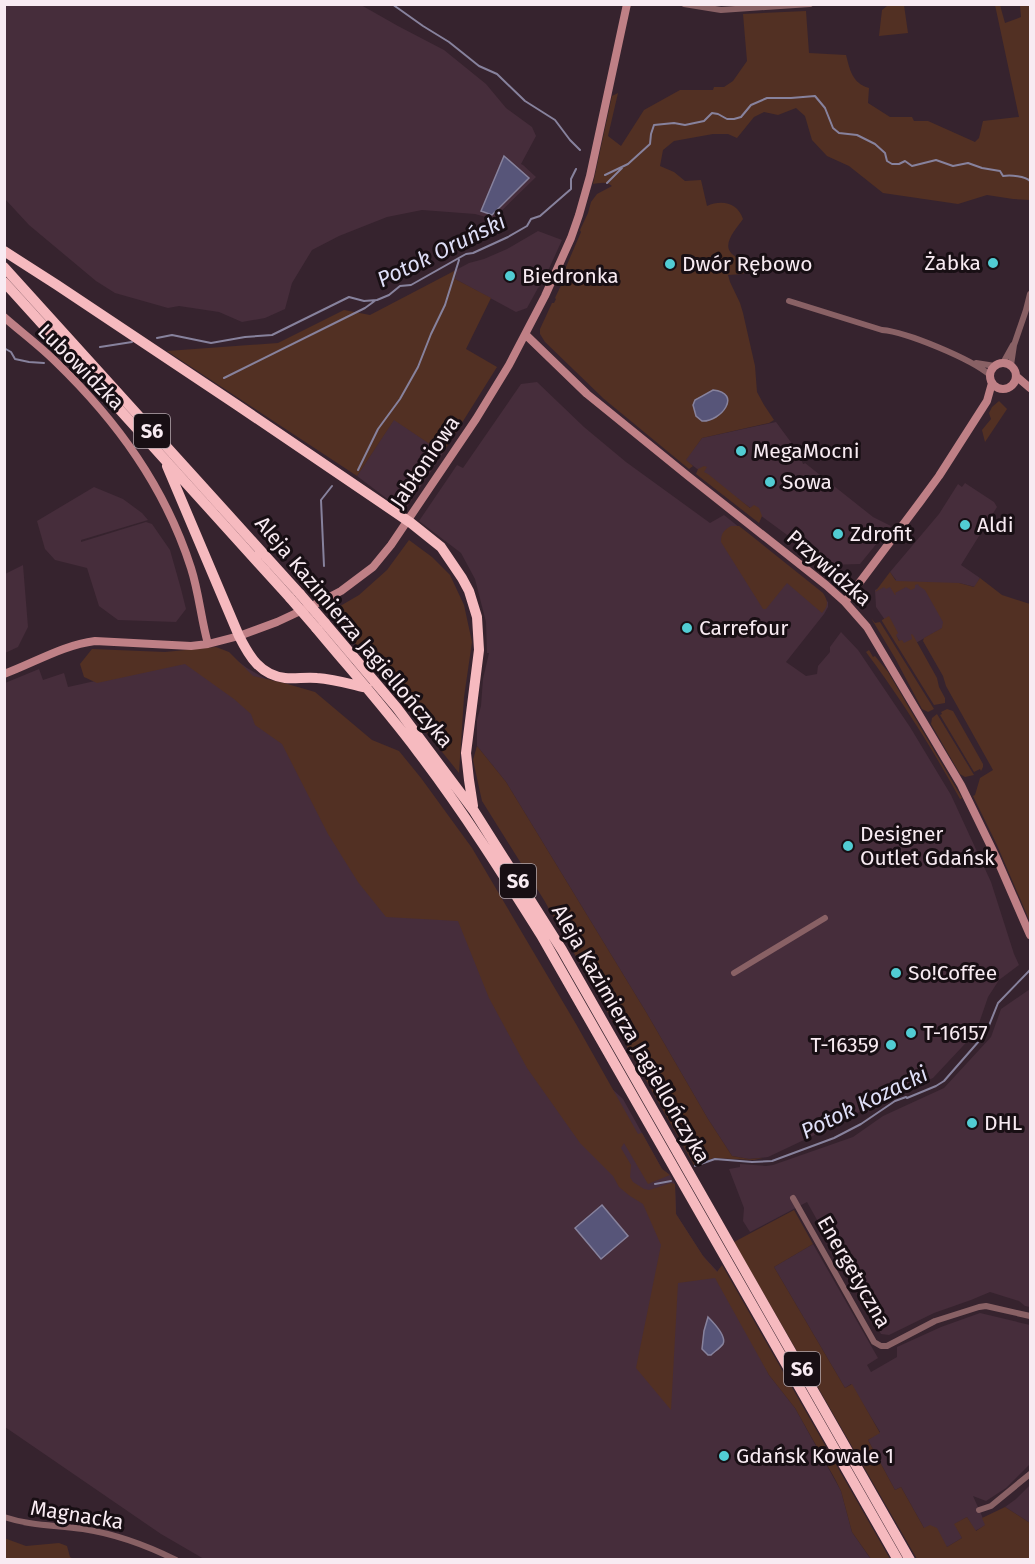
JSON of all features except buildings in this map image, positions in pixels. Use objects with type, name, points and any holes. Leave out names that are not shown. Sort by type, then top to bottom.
[{"type":"highway","points":[[4,251],[218,392],[408,521],[441,547],[456,567],[469,591],[477,617],[479,650],[466,753],[474,811]]},
{"type":"highway","name":"Aleja Kazimierza Jagiellończyka","points":[[4,267],[320,625],[397,708],[474,811],[580,980],[910,1560]]},
{"type":"highway","name":"Aleja Kazimierza Jagiellończyka","points":[[4,282],[165,460],[295,596]]},
{"type":"highway","points":[[165,460],[239,636],[255,664],[275,676],[332,679],[367,688]]},
{"type":"highway","name":"Aleja Kazimierza Jagiellończyka","points":[[320,625],[417,751],[468,822],[541,935],[898,1560]]},
{"type":"street","name":"Jabłoniowa","points":[[4,674],[68,648],[95,641],[182,646],[208,644],[239,636],[277,622],[322,601],[357,580],[373,567],[408,521],[476,419],[526,335],[566,249],[579,215],[592,169],[627,4]]},
{"type":"street","points":[[684,4],[721,10],[810,4]]},
{"type":"street","points":[[845,602],[920,502],[987,401],[992,370],[1003,364],[1014,345],[1030,294]]},
{"type":"street","points":[[789,301],[882,330],[893,331],[972,362],[1003,364],[1016,372],[1015,380],[1010,387],[1001,388],[994,397],[987,401]]},
{"type":"street","name":"Lubowidzka","points":[[4,317],[47,353],[81,387],[134,451],[153,481],[177,531],[191,570],[208,644]]},
{"type":"street","name":"Przywidzka","points":[[526,335],[587,394],[845,602],[867,627],[967,796],[993,849],[1030,935]]},
{"type":"street","points":[[516,352],[537,346]]},
{"type":"street","points":[[972,362],[1001,388]]},
{"type":"street","points":[[1015,380],[1030,388]]},
{"type":"street","points":[[734,973],[825,918]]},
{"type":"street","name":"Energetyczna","points":[[793,1198],[874,1342],[881,1346],[887,1346],[935,1321],[979,1307],[986,1306],[1030,1316]]},
{"type":"street","points":[[980,1510],[991,1506],[1030,1474]]},
{"type":"street","name":"Magnacka","points":[[4,1518],[35,1525],[110,1534],[140,1543],[176,1560]]},
{"type":"shaded area","points":[[9,4],[361,5],[444,50],[486,84],[506,108],[532,127],[536,136],[521,164],[536,177],[493,219],[475,214],[422,210],[387,217],[339,236],[312,250],[292,283],[285,309],[265,318],[242,322],[219,312],[179,306],[168,308],[115,293],[96,281],[29,225],[5,199],[4,6]]},
{"type":"shaded area","points":[[904,5],[908,33],[879,36],[882,10],[887,6]]},
{"type":"shaded area","points":[[995,5],[1000,5],[1005,23],[1021,17],[1020,6],[1030,5],[1030,200],[987,195],[958,204],[883,193],[849,166],[827,156],[812,140],[805,116],[796,108],[778,115],[764,112],[754,117],[737,138],[728,134],[713,134],[674,141],[663,150],[660,166],[674,172],[685,181],[701,180],[707,206],[718,203],[729,204],[741,214],[743,219],[731,236],[728,246],[732,254],[748,267],[743,274],[728,275],[743,313],[755,366],[757,392],[774,420],[702,438],[686,460],[693,466],[689,469],[604,399],[545,342],[540,329],[556,299],[564,279],[562,276],[591,202],[597,194],[612,186],[606,183],[593,184],[612,96],[618,93],[608,136],[621,146],[644,110],[680,90],[713,90],[714,87],[724,87],[733,81],[747,61],[743,14],[806,11],[809,53],[846,55],[855,79],[869,88],[868,103],[890,117],[912,117],[914,121],[928,121],[975,142],[979,138],[983,121],[1019,117]]},
{"type":"shaded area","points":[[504,156],[529,178],[492,215],[481,211]]},
{"type":"shaded area","points":[[538,231],[562,240],[542,284],[527,308],[516,312],[455,279],[456,270],[507,249]]},
{"type":"shaded area","points":[[456,270],[455,279],[491,298],[466,349],[497,367],[443,453],[394,420],[357,476],[167,351],[278,343],[344,310],[370,315]]},
{"type":"shaded area","points":[[537,382],[584,427],[626,462],[710,523],[724,515],[801,577],[828,602],[824,614],[786,662],[806,676],[817,674],[818,666],[830,652],[830,647],[841,632],[858,650],[910,727],[951,795],[991,882],[1019,965],[999,980],[988,997],[976,1032],[933,1078],[890,1096],[768,1157],[749,1159],[732,1156],[506,782],[477,746],[477,720],[489,653],[487,653],[486,622],[475,579],[461,553],[419,521],[457,465],[463,468],[521,384]]},
{"type":"shaded area","points":[[713,390],[727,396],[726,407],[716,417],[702,421],[696,416],[693,405],[695,400]]},
{"type":"shaded area","points":[[999,401],[1007,409],[985,442],[982,430],[991,419],[989,413],[992,407]]},
{"type":"shaded area","points":[[394,419],[443,453],[407,507],[398,507],[357,476]]},
{"type":"shaded area","points":[[776,422],[793,445],[803,454],[801,459],[803,464],[805,463],[873,517],[891,526],[860,564],[828,565],[685,460],[702,438]]},
{"type":"shaded area","points":[[707,467],[704,472],[750,508],[754,505],[759,508],[762,516],[759,523],[696,474],[698,469]]},
{"type":"shaded area","points":[[965,483],[994,502],[997,507],[961,565],[980,578],[975,587],[959,583],[948,625],[905,649],[876,607],[875,590],[896,580],[890,572],[939,514],[958,484],[962,487]]},
{"type":"shaded area","points":[[94,487],[123,499],[148,520],[81,540],[81,542],[146,522],[152,524],[170,550],[186,609],[176,622],[118,620],[99,606],[87,568],[55,560],[45,549],[37,521]]},
{"type":"shaded area","points":[[731,526],[739,526],[823,593],[827,603],[822,613],[787,583],[766,609],[763,609],[721,542],[723,532]]},
{"type":"shaded area","points":[[409,540],[432,557],[450,575],[464,605],[472,642],[464,697],[459,773],[330,612],[359,595],[387,570]]},
{"type":"shaded area","points":[[23,565],[28,627],[18,647],[5,653],[5,574]]},
{"type":"shaded area","points":[[890,572],[896,581],[959,583],[974,587],[980,578],[1002,595],[1030,604],[1030,922],[973,796],[980,778],[993,770],[923,641],[924,638],[942,628],[943,622],[925,590],[918,584],[911,590],[906,587],[895,593],[896,595],[890,587],[886,589],[884,587],[875,592]]},
{"type":"shaded area","points":[[889,616],[898,633],[896,635],[899,641],[902,640],[904,643],[912,639],[911,634],[913,635],[937,678],[945,703],[934,705],[882,621]]},
{"type":"shaded area","points":[[871,618],[875,623],[880,622],[934,709],[928,712],[922,709]]},
{"type":"shaded area","points":[[216,647],[229,652],[253,676],[315,692],[372,740],[399,751],[421,778],[472,848],[638,1134],[642,1133],[662,1169],[670,1175],[648,1184],[624,1143],[621,1148],[631,1165],[630,1177],[633,1182],[649,1190],[671,1183],[675,1184],[676,1214],[703,1256],[717,1272],[722,1265],[890,1559],[871,1559],[852,1532],[841,1491],[835,1479],[795,1408],[769,1375],[715,1278],[678,1283],[671,1410],[636,1368],[661,1245],[643,1204],[619,1187],[613,1176],[580,1143],[527,1068],[489,998],[458,921],[386,917],[358,882],[328,834],[282,744],[255,725],[251,714],[234,699],[185,664],[97,683],[84,677],[80,664],[92,649],[165,652]]},
{"type":"shaded area","points":[[223,650],[247,668],[322,712],[611,1088],[623,1099],[662,1169],[670,1175],[675,1184],[676,1214],[703,1256],[718,1272],[769,1375],[795,1408],[841,1491],[852,1532],[870,1558],[863,1558],[864,1560],[204,1559],[161,1534],[5,1427],[5,683],[39,669],[43,680],[64,673],[68,687],[181,662]]},
{"type":"shaded area","points":[[869,650],[888,672],[962,798],[960,799],[916,724],[866,652]]},
{"type":"shaded area","points":[[947,709],[953,711],[983,764],[981,771],[980,769],[974,772],[940,715]]},
{"type":"shaded area","points":[[937,714],[974,775],[965,777],[960,774],[931,724],[932,718]]},
{"type":"shaded area","points":[[477,746],[506,782],[732,1156],[749,1159],[763,1158],[754,1160],[714,1158],[694,1165],[544,900],[482,801],[473,760]]},
{"type":"shaded area","points":[[1030,989],[1030,1307],[990,1292],[934,1313],[889,1335],[881,1334],[807,1202],[750,1232],[743,1221],[744,1208],[729,1169],[740,1167],[740,1164],[773,1165],[853,1137],[883,1116],[944,1088],[991,1037],[1001,1009]]},
{"type":"shaded area","points":[[602,1205],[628,1236],[601,1259],[575,1228]]},
{"type":"shaded area","points":[[794,1210],[813,1244],[774,1267],[845,1388],[852,1384],[880,1433],[868,1440],[895,1490],[901,1487],[924,1528],[930,1525],[937,1528],[947,1547],[962,1538],[954,1524],[967,1517],[976,1531],[985,1525],[982,1518],[1005,1507],[1030,1523],[1030,1559],[917,1559],[734,1242]]},
{"type":"shaded area","points":[[813,1244],[878,1358],[867,1365],[871,1372],[897,1357],[897,1347],[941,1327],[980,1313],[1030,1325],[1030,1464],[1006,1488],[986,1501],[973,1496],[986,1525],[975,1531],[967,1517],[955,1524],[962,1538],[947,1547],[924,1528],[901,1487],[895,1490],[868,1440],[880,1432],[851,1384],[845,1388],[774,1267]]},
{"type":"shaded area","points":[[708,1317],[719,1330],[724,1341],[711,1355],[702,1349]]},
{"type":"shaded area","points":[[1030,1485],[1030,1523],[1005,1507]]},
{"type":"shaded area","points":[[4,1538],[26,1546],[59,1543],[67,1546],[70,1557],[73,1559],[5,1559]]},
{"type":"waterway","points":[[392,4],[449,42],[479,66],[497,74],[525,101],[555,120],[580,150]]},
{"type":"waterway","name":"Potok Oruński","points":[[605,175],[628,164],[650,144],[654,125],[674,123],[685,125],[704,121],[712,113],[727,119],[734,119],[741,117],[751,105],[767,98],[815,96],[825,108],[833,128],[839,133],[857,135],[875,144],[885,153],[887,161],[892,164],[905,161],[912,166],[936,160],[953,166],[968,163],[1000,171],[1003,176],[1018,176],[1030,181]]},
{"type":"waterway","points":[[607,183],[622,168]]},
{"type":"waterway","name":"Potok Oruński","points":[[157,338],[172,335],[211,343],[272,335],[349,297],[364,301],[377,300],[389,295],[400,286],[411,285],[466,254],[508,237],[527,226],[531,219],[540,216],[571,189],[571,179],[576,169]]},
{"type":"waterway","points":[[358,470],[378,429],[400,399],[418,367],[445,305],[459,260]]},
{"type":"waterway","points":[[224,378],[365,308],[376,300]]},
{"type":"waterway","name":"Potok Oruński","points":[[100,347],[132,342]]},
{"type":"waterway","name":"Potok Oruński","points":[[4,348],[11,352],[15,359],[44,363]]},
{"type":"waterway","points":[[324,566],[321,500],[332,486]]},
{"type":"waterway","name":"Potok Kozacki","points":[[695,1166],[715,1159],[772,1161],[834,1138],[861,1124],[895,1101],[936,1086],[944,1081],[986,1033],[998,1003],[1030,970]]},
{"type":"waterway","name":"Potok Kozacki","points":[[655,1184],[671,1181]]},
{"type":"place","name":"Żabka","points":[[993,263]]},
{"type":"place","name":"Dwór Rębowo","points":[[670,264]]},
{"type":"place","name":"Biedronka","points":[[510,276]]},
{"type":"place","name":"MegaMocni","points":[[741,451]]},
{"type":"place","name":"Sowa","points":[[770,482]]},
{"type":"place","name":"Aldi","points":[[965,525]]},
{"type":"place","name":"Zdrofit","points":[[838,534]]},
{"type":"place","name":"Carrefour","points":[[687,628]]},
{"type":"place","name":"Designer Outlet Gdańsk","points":[[848,846]]},
{"type":"place","name":"So!Coffee","points":[[896,973]]},
{"type":"place","name":"T-16157","points":[[911,1033]]},
{"type":"place","name":"T-16359","points":[[891,1045]]},
{"type":"place","name":"DHL","points":[[972,1123]]},
{"type":"place","name":"Gdańsk Kowale 1","points":[[724,1456]]}]
